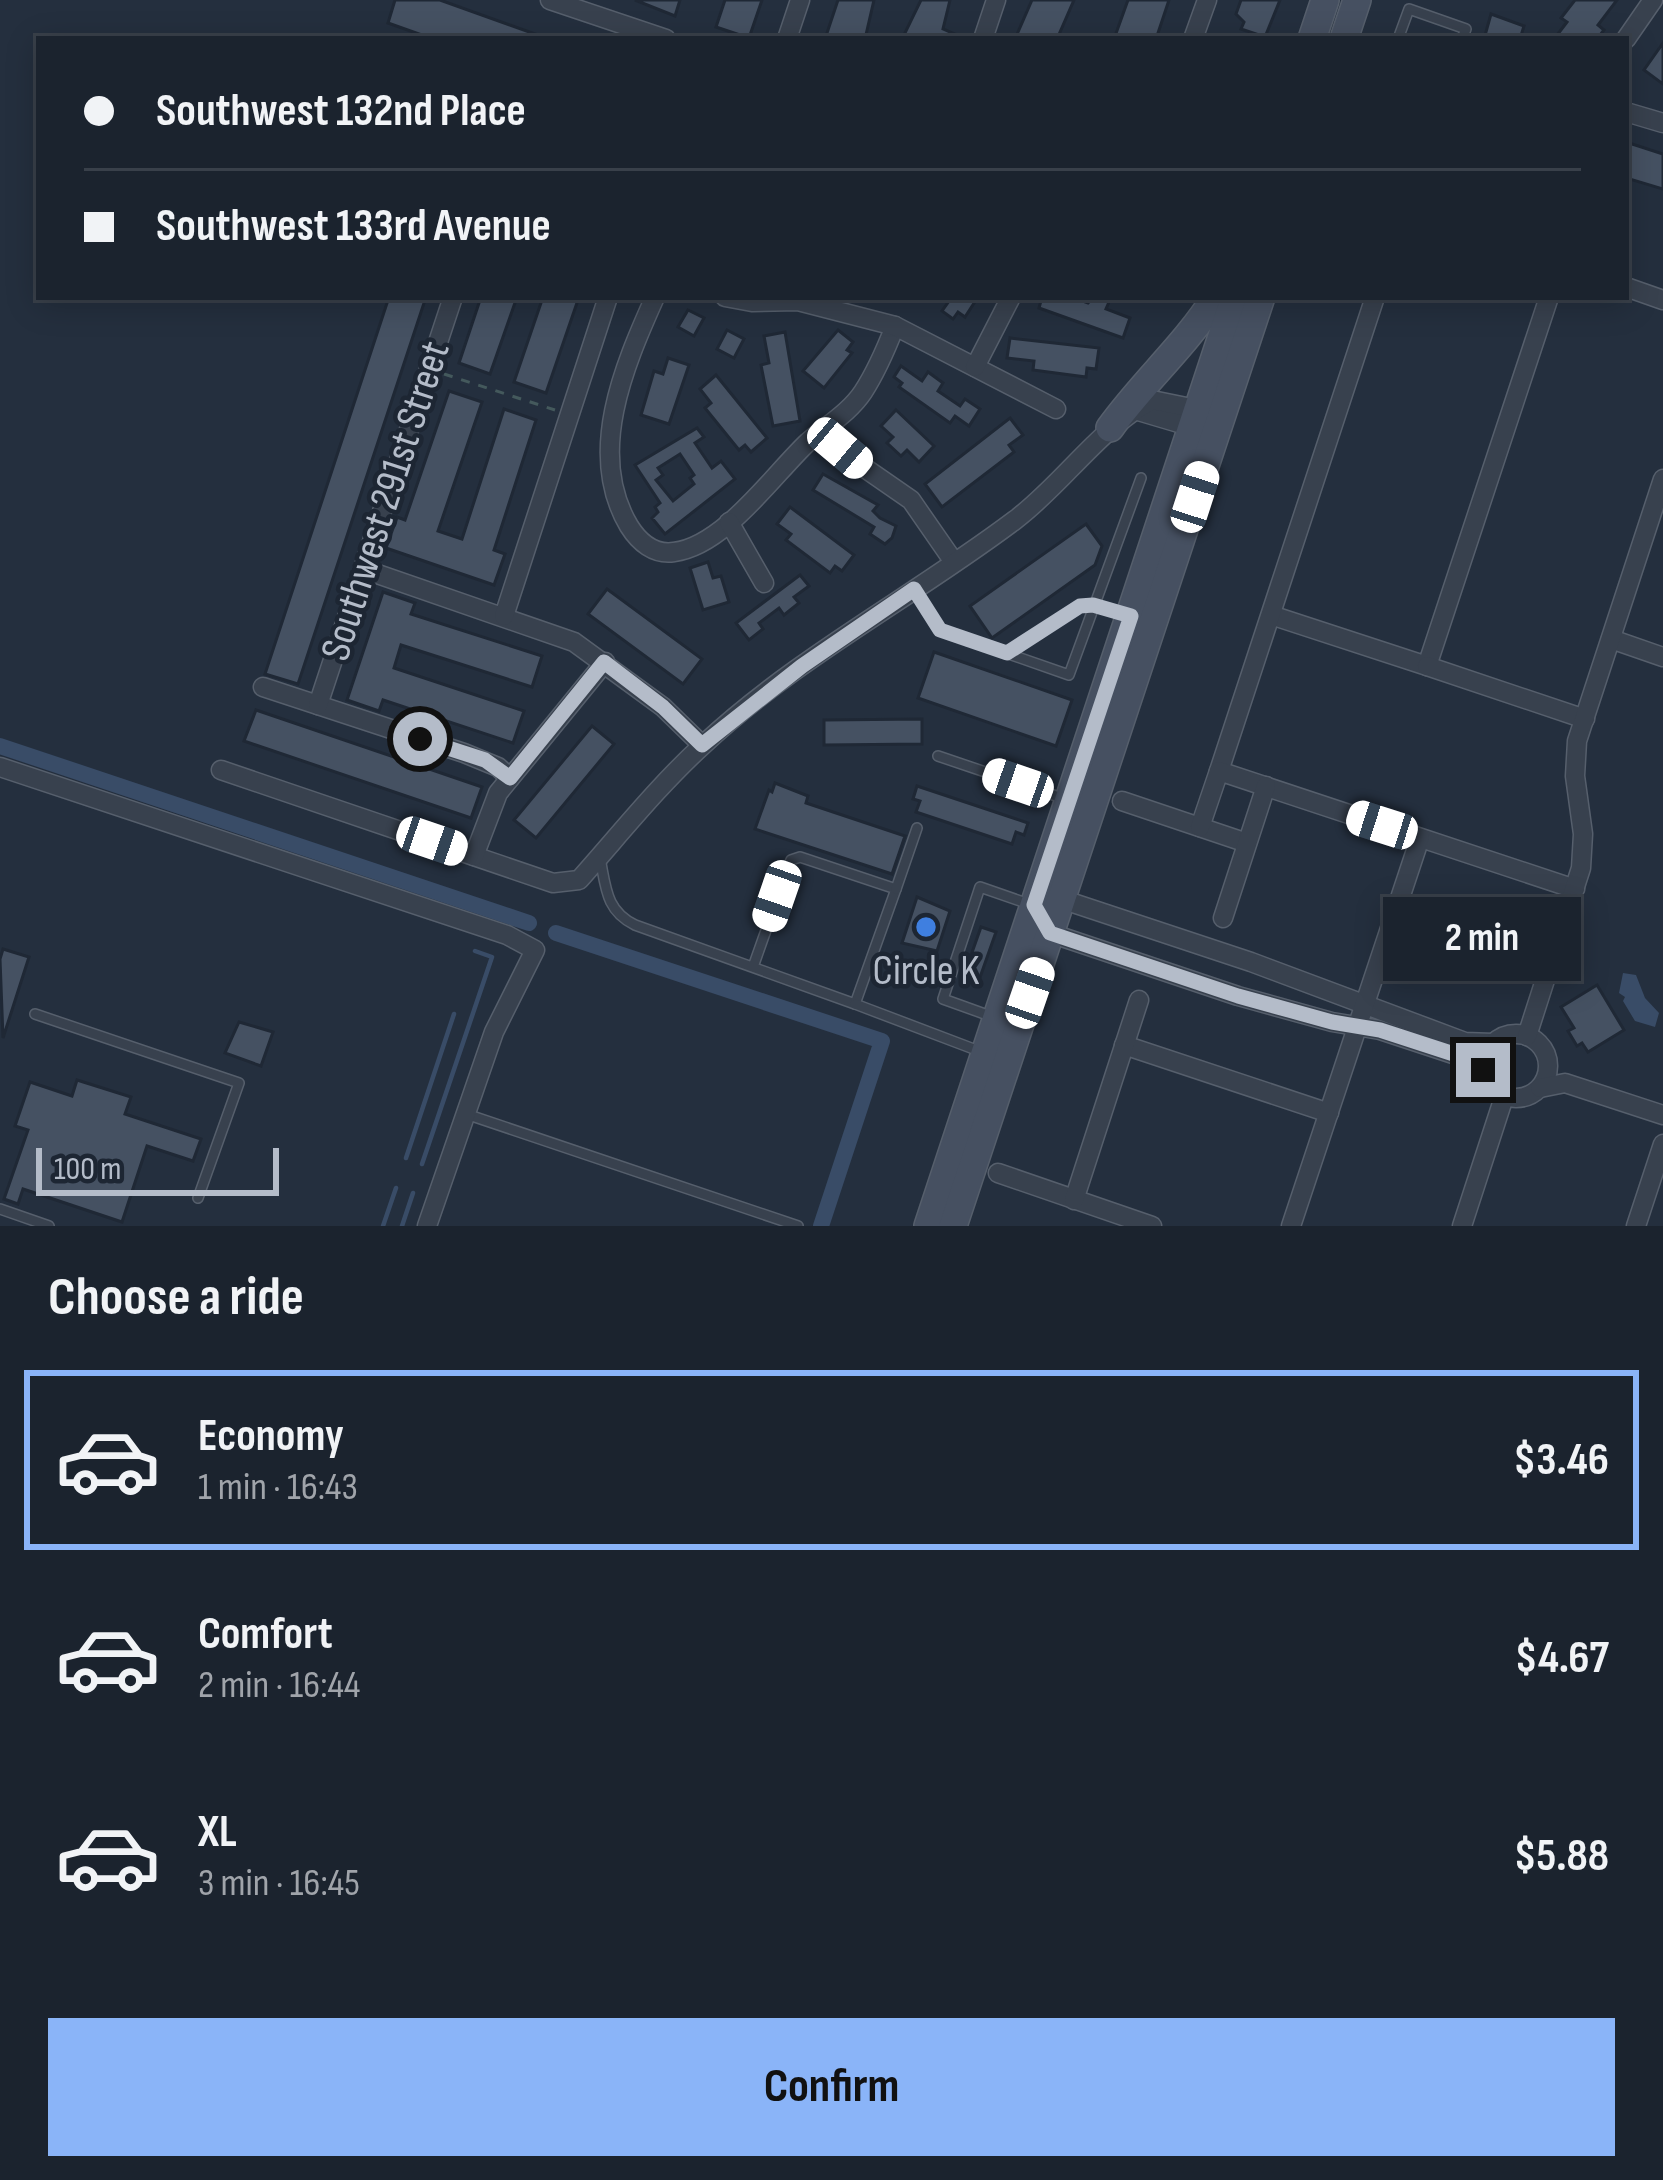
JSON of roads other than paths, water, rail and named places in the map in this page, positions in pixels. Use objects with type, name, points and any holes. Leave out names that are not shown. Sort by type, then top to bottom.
[{"type":"main road","points":[[1313,36],[1325,0]]},
{"type":"main road","points":[[1352,36],[1357,0]]},
{"type":"main road","points":[[1110,428],[1131,397],[1185,342],[1214,300]]},
{"type":"main road","points":[[1208,422],[1234,300]]},
{"type":"main road","points":[[928,1226],[997,1018],[1048,902],[1208,422],[1260,300]]},
{"type":"main road","points":[[953,1226],[1050,933],[1048,902],[1070,801],[1142,620]]},
{"type":"street","points":[[550,0],[602,8],[660,36]]},
{"type":"street","points":[[788,36],[800,0]]},
{"type":"street","points":[[984,36],[996,0]]},
{"type":"street","points":[[1194,36],[1207,0]]},
{"type":"street","points":[[1628,36],[1653,0]]},
{"type":"street","points":[[1629,113],[1663,123]]},
{"type":"street","points":[[1629,288],[1663,300]]},
{"type":"street","name":"Southwest 291st Street","points":[[318,706],[452,300]]},
{"type":"street","points":[[504,616],[607,300]]},
{"type":"street","points":[[654,300],[613,412],[608,460],[614,496],[640,541],[665,553],[689,548],[729,522],[862,394],[895,326]]},
{"type":"street","points":[[741,300],[783,300]]},
{"type":"street","points":[[802,300],[895,326],[1056,409]]},
{"type":"street","points":[[975,367],[1009,300]]},
{"type":"street","points":[[1200,827],[1375,300]]},
{"type":"street","points":[[1427,666],[1549,300]]},
{"type":"street","points":[[221,770],[553,883],[579,880],[702,745],[795,671],[1040,500],[1110,428],[1135,410],[1161,400],[1208,422]]},
{"type":"street","points":[[823,430],[859,464],[911,500],[954,562]]},
{"type":"street","points":[[1527,1036],[1584,851],[1575,759],[1663,482]]},
{"type":"street","points":[[729,522],[764,583]]},
{"type":"street","points":[[363,569],[574,642],[663,707],[702,745]]},
{"type":"street","points":[[1271,615],[1585,719]]},
{"type":"street","points":[[1610,639],[1663,657]]},
{"type":"street","points":[[474,856],[490,808],[510,778],[604,662]]},
{"type":"street","points":[[262,687],[485,760],[510,778]]},
{"type":"street","points":[[0,767],[507,935],[535,950],[494,1032],[427,1226]]},
{"type":"street","points":[[1219,771],[1575,889]]},
{"type":"street","points":[[1223,918],[1266,787]]},
{"type":"street","points":[[1122,801],[1247,843]]},
{"type":"street","points":[[1291,1226],[1420,838]]},
{"type":"street","points":[[1048,902],[1251,962],[1466,1042],[1493,1043],[1509,1035],[1527,1036],[1539,1044],[1548,1064],[1565,1083]]},
{"type":"street","points":[[1050,933],[1238,996],[1466,1058],[1483,1070],[1490,1086],[1504,1097],[1523,1098],[1540,1088],[1565,1083],[1663,1115]]},
{"type":"street","points":[[1238,996],[1251,962]]},
{"type":"street","points":[[1074,1200],[1139,1000]]},
{"type":"street","points":[[1483,1070],[1493,1043]]},
{"type":"street","points":[[1124,1045],[1329,1113]]},
{"type":"street","points":[[1540,1088],[1548,1064]]},
{"type":"street","points":[[1462,1226],[1504,1097]]},
{"type":"street","points":[[1636,1226],[1663,1144]]},
{"type":"street","points":[[998,1173],[1152,1226]]},
{"type":"lane","points":[[1399,36],[1410,4],[1466,29],[1463,36]]},
{"type":"lane","points":[[914,589],[940,630],[1069,675],[1141,478]]},
{"type":"lane","points":[[1007,653],[1080,606],[1093,605],[1142,620]]},
{"type":"lane","points":[[938,756],[1070,801]]},
{"type":"lane","points":[[855,1004],[917,828]]},
{"type":"lane","points":[[599,857],[610,904],[623,919],[986,1053]]},
{"type":"lane","points":[[752,967],[791,860],[800,857],[896,889]]},
{"type":"lane","points":[[997,1018],[943,999],[980,887],[1048,902]]},
{"type":"lane","points":[[35,1014],[239,1083],[198,1198]]},
{"type":"lane","points":[[466,1114],[798,1226]]},
{"type":"lane","points":[[0,1210],[49,1226]]},
{"type":"water","points":[[1623,973],[1636,975],[1645,998],[1659,1013],[1655,1027],[1635,1021],[1623,1001],[1619,993]]},
{"type":"waterway","points":[[0,746],[529,923]]},
{"type":"waterway","points":[[556,933],[882,1041],[821,1226]]},
{"type":"waterway","points":[[422,1164],[492,957],[475,951]]},
{"type":"waterway","points":[[406,1158],[454,1014]]},
{"type":"waterway","points":[[383,1226],[396,1188]]},
{"type":"waterway","points":[[402,1226],[413,1193]]},
{"type":"place","name":"Circle K","points":[[926,927]]}]
